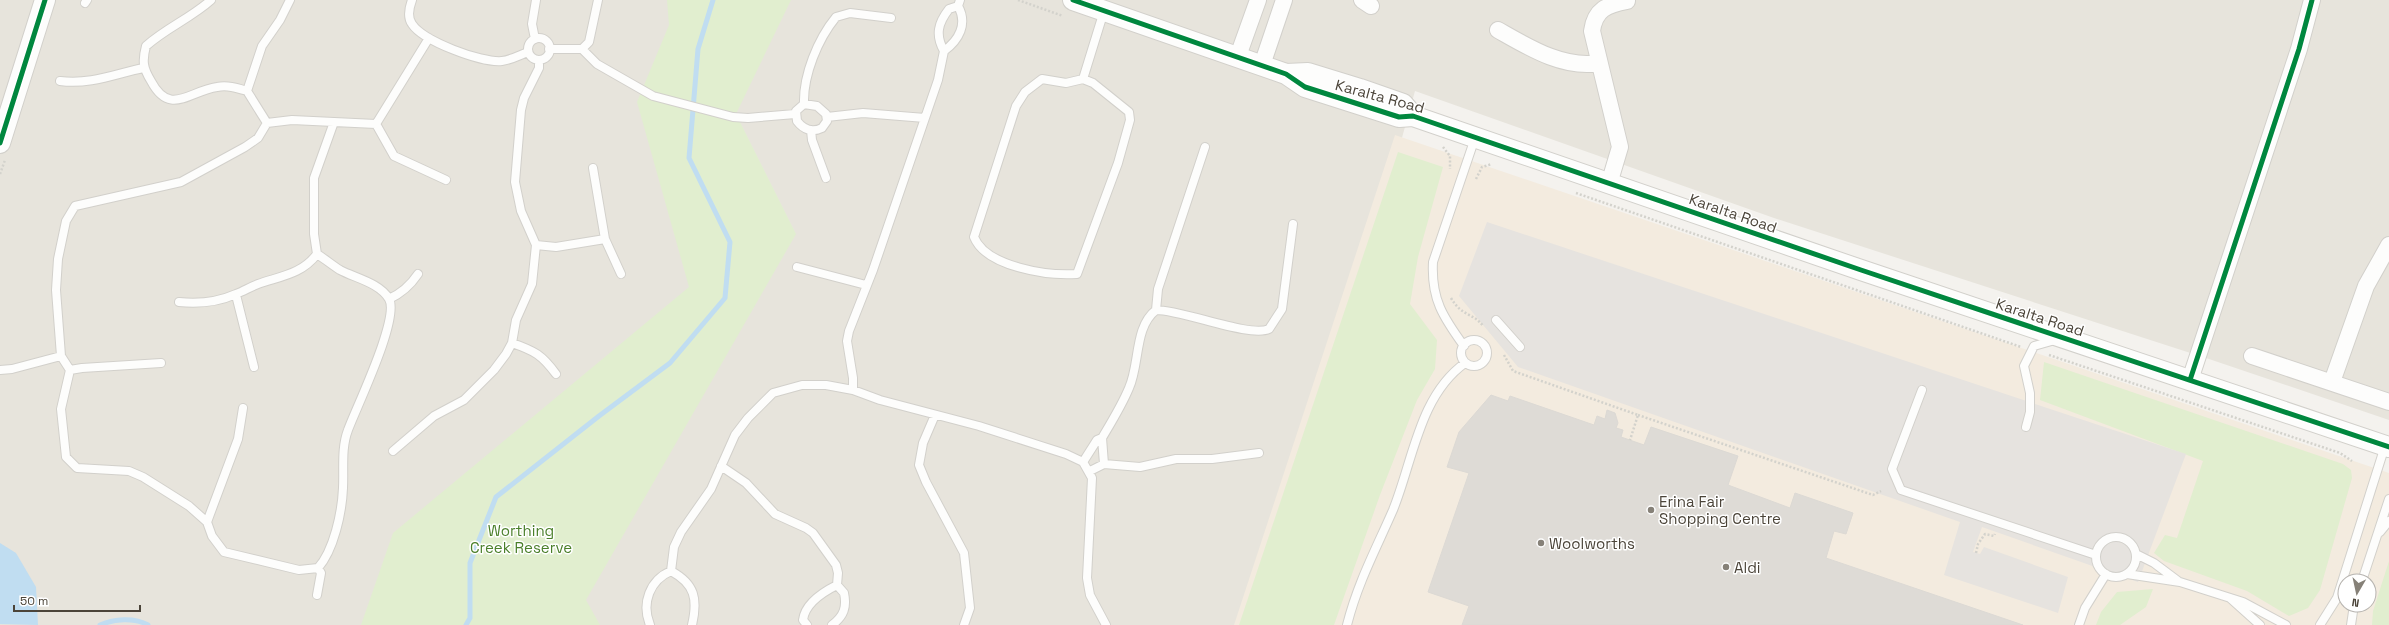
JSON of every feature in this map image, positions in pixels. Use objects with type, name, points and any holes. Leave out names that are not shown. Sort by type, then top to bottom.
[{"type":"street","points":[[0,143],[45,0]]},
{"type":"street","points":[[1238,56],[1258,0]]},
{"type":"street","points":[[1262,65],[1284,0]]},
{"type":"street","points":[[1609,184],[1620,147],[1592,31],[1597,13],[1602,3],[1627,0]]},
{"type":"street","points":[[2190,380],[2299,49],[2312,0]]},
{"type":"street","name":"Karalta Road","points":[[1071,9],[1104,11],[1238,56],[1286,74],[1305,87],[1399,117],[1414,116],[1609,184],[2063,338],[2387,446]]},
{"type":"street","points":[[1498,30],[1530,48],[1566,62],[1590,65],[1599,63]]},
{"type":"street","points":[[2332,382],[2366,286],[2389,245]]},
{"type":"street","points":[[2252,356],[2389,402]]},
{"type":"lane","points":[[211,0],[200,10],[173,24],[146,46],[143,68],[156,91],[168,100],[178,100],[216,87],[230,86],[247,91],[267,123]]},
{"type":"lane","points":[[247,91],[262,46],[280,20],[290,0]]},
{"type":"lane","points":[[412,0],[409,16],[411,23],[429,38],[459,51],[493,60],[509,59],[528,52]]},
{"type":"lane","points":[[535,39],[532,24],[536,0]]},
{"type":"lane","points":[[549,49],[582,49],[589,42],[598,0]]},
{"type":"lane","points":[[853,390],[853,378],[847,341],[856,308],[866,286],[940,73],[944,51],[938,40],[938,27],[949,9],[959,3],[963,23],[960,33],[953,44],[944,51]]},
{"type":"lane","points":[[1082,79],[1104,11]]},
{"type":"lane","points":[[804,104],[805,88],[811,64],[836,17],[850,13],[891,18]]},
{"type":"lane","points":[[376,124],[429,38]]},
{"type":"lane","points":[[535,39],[546,42],[549,49],[546,57],[539,60],[533,59],[528,52],[529,44],[535,39]]},
{"type":"lane","points":[[582,49],[597,64],[653,96],[733,117],[748,118],[795,114]]},
{"type":"lane","points":[[393,451],[434,416],[464,400],[494,370],[512,343],[516,320],[532,284],[536,245],[521,211],[515,182],[521,110],[524,98],[539,68],[539,60]]},
{"type":"lane","points":[[60,81],[76,83],[92,81],[143,68]]},
{"type":"lane","points":[[1042,79],[1066,82],[1082,79],[1093,83],[1120,103],[1129,112],[1130,120],[1118,163],[1080,269],[1077,274],[1041,272],[993,258],[978,245],[974,237],[1016,106],[1025,92],[1042,79]]},
{"type":"lane","points":[[795,114],[799,106],[804,104],[817,106],[827,117]]},
{"type":"lane","points":[[827,117],[863,113],[925,118]]},
{"type":"lane","points":[[795,114],[799,123],[811,130],[820,130],[824,127],[827,117]]},
{"type":"lane","points":[[267,123],[292,120],[376,124]]},
{"type":"lane","points":[[318,568],[330,548],[336,530],[343,490],[347,432],[366,388],[386,333],[391,307],[389,299],[373,286],[339,269],[317,254],[314,234],[314,178],[334,122]]},
{"type":"lane","points":[[267,123],[258,138],[245,147],[181,182],[75,206],[66,221],[58,259],[56,290],[61,356],[70,370],[62,408],[66,457],[76,468],[129,471],[143,477],[189,506],[208,522],[212,536],[224,552],[299,570],[318,568]]},
{"type":"lane","points":[[376,124],[394,156],[446,180]]},
{"type":"lane","points":[[811,130],[812,140],[826,178]]},
{"type":"lane","points":[[1464,346],[1449,326],[1435,299],[1432,275],[1433,262],[1475,138]]},
{"type":"lane","points":[[1156,310],[1158,289],[1205,147]]},
{"type":"lane","points":[[593,168],[605,239],[622,274]]},
{"type":"lane","points":[[1104,464],[1102,438],[1130,387],[1138,360],[1142,329],[1147,317],[1156,310],[1184,313],[1256,332],[1269,329],[1282,309],[1293,224]]},
{"type":"lane","points":[[536,245],[556,247],[605,239]]},
{"type":"lane","points":[[179,302],[198,304],[236,295],[249,287],[298,272],[317,254]]},
{"type":"lane","points":[[797,267],[866,286]]},
{"type":"lane","points":[[389,299],[400,294],[411,285],[418,274]]},
{"type":"lane","points":[[236,295],[254,367]]},
{"type":"lane","points":[[1496,320],[1520,347]]},
{"type":"lane","points":[[2026,427],[2030,412],[2030,393],[2024,366],[2034,346],[2063,338]]},
{"type":"lane","points":[[1470,340],[1478,341],[1484,346],[1486,354],[1483,361],[1476,366],[1465,362],[1461,352],[1470,340]]},
{"type":"lane","points":[[512,343],[534,350],[544,358],[556,374]]},
{"type":"lane","points":[[0,370],[12,369],[61,356]]},
{"type":"lane","points":[[1347,625],[1370,556],[1392,511],[1428,410],[1439,390],[1454,370],[1465,362]]},
{"type":"lane","points":[[70,370],[161,363]]},
{"type":"lane","points":[[671,571],[674,547],[681,532],[711,489],[735,434],[762,403],[773,393],[802,385],[826,385],[853,390],[1066,454],[1082,462],[1090,471],[1092,478],[1087,578],[1090,595],[1106,625]]},
{"type":"lane","points":[[1922,390],[1892,470],[1901,490],[2096,555]]},
{"type":"lane","points":[[208,522],[238,439],[243,408]]},
{"type":"lane","points":[[935,415],[923,443],[919,465],[926,482],[964,552],[970,608],[964,625]]},
{"type":"lane","points":[[1082,462],[1097,440],[1102,438]]},
{"type":"lane","points":[[2320,625],[2337,598],[2387,446]]},
{"type":"lane","points":[[1090,471],[1104,464],[1140,467],[1176,459],[1212,458],[1259,453]]},
{"type":"lane","points":[[721,466],[746,483],[775,514],[806,528],[813,533],[836,565],[838,573],[837,585],[844,593],[845,606],[839,619],[832,625]]},
{"type":"lane","points":[[2365,573],[2389,500]]},
{"type":"lane","points":[[2376,538],[2389,521]]},
{"type":"lane","points":[[2136,554],[2134,567],[2127,574],[2119,577],[2106,574],[2098,566],[2096,555],[2101,544],[2112,538],[2128,541],[2136,554],[2154,563],[2180,582]]},
{"type":"lane","points":[[317,595],[322,573],[318,568]]},
{"type":"lane","points":[[650,625],[647,612],[647,598],[652,586],[661,576],[671,571]]},
{"type":"lane","points":[[671,571],[683,578],[692,590],[694,613],[692,625]]},
{"type":"lane","points":[[2079,625],[2085,608],[2106,574]]},
{"type":"lane","points":[[2127,574],[2180,582],[2229,597],[2244,602],[2286,625]]},
{"type":"lane","points":[[807,625],[804,620],[807,609],[817,598],[837,585]]},
{"type":"lane","points":[[2229,597],[2260,625]]},
{"type":"lane","points":[[2351,625],[2353,613]]},
{"type":"path","points":[[1018,0],[1071,9]]},
{"type":"path","points":[[1442,146],[1450,156],[1449,172]]},
{"type":"path","points":[[1489,164],[1500,167]]},
{"type":"path","points":[[1575,193],[2021,347]]},
{"type":"path","points":[[1448,291],[1458,309],[1477,320],[1483,326]]},
{"type":"path","points":[[2043,353],[2340,453],[2352,462]]},
{"type":"path","points":[[1504,355],[1513,371],[1873,495],[1881,491]]},
{"type":"path","points":[[1630,440],[1638,415]]},
{"type":"path","points":[[1976,553],[1982,536],[1985,534],[1994,536],[1995,534]]},
{"type":"shaded area","points":[[0,0],[2389,0],[2389,420],[2209,359],[1774,218],[1415,91],[1398,152],[1238,625],[0,625]]},
{"type":"shaded area","name":"Erina Fair Shopping Centre","points":[[1395,135],[2389,473],[2389,625],[1234,625]]},
{"type":"shaded area","points":[[1487,222],[2186,454],[2138,582],[1982,527],[1973,552],[1980,554],[1984,547],[2068,577],[2058,613],[1944,575],[1960,522],[1518,367],[1459,296]]},
{"type":"green space","name":"Worthing Creek Reserve","points":[[667,0],[791,0],[736,114],[796,234],[586,600],[600,625],[361,625],[393,533],[689,287],[637,102],[669,25]]},
{"type":"green space","points":[[1398,152],[1443,167],[1418,257],[1410,304],[1437,340],[1435,369],[1417,400],[1380,495],[1334,625],[1239,625]]},
{"type":"green space","points":[[2044,362],[2343,464],[2351,470],[2352,478],[2320,590],[2308,608],[2289,616],[2247,591],[2164,561],[2154,553],[2165,535],[2177,538],[2203,461],[2040,400]]},
{"type":"green space","points":[[2389,561],[2389,625],[2372,625],[2373,613],[2377,613],[2377,598]]},
{"type":"green space","points":[[2153,589],[2146,607],[2120,625],[2096,625],[2101,612],[2117,592]]},
{"type":"water","points":[[0,543],[16,553],[36,587],[38,625],[0,624]]},
{"type":"building","name":"Erina Fair Shopping Centre","points":[[1491,395],[1508,401],[1510,396],[1594,425],[1597,416],[1605,419],[1607,410],[1615,413],[1618,423],[1616,428],[1623,430],[1621,437],[1644,445],[1651,427],[1738,456],[1728,485],[1790,508],[1795,493],[1853,513],[1846,534],[1834,531],[1826,558],[2023,625],[1462,625],[1469,606],[1428,592],[1469,473],[1447,467],[1459,432]]},
{"type":"waterway","points":[[466,625],[470,618],[470,563],[496,497],[599,416],[670,363],[725,298],[730,242],[689,158],[698,49],[713,0]]},
{"type":"waterway","points":[[100,625],[111,621],[124,620],[142,622],[148,625]]},
{"type":"cycle path","points":[[0,143],[45,0]]},
{"type":"cycle path","points":[[1073,0],[1286,74],[1305,87],[1399,117],[1413,116],[1861,270],[2389,447]]},
{"type":"cycle path","points":[[2190,380],[2299,49],[2312,0]]},
{"type":"place","name":"Erina Fair Shopping Centre","points":[[1651,510]]},
{"type":"place","name":"Woolworths","points":[[1541,543]]},
{"type":"place","name":"Aldi","points":[[1726,567]]}]
